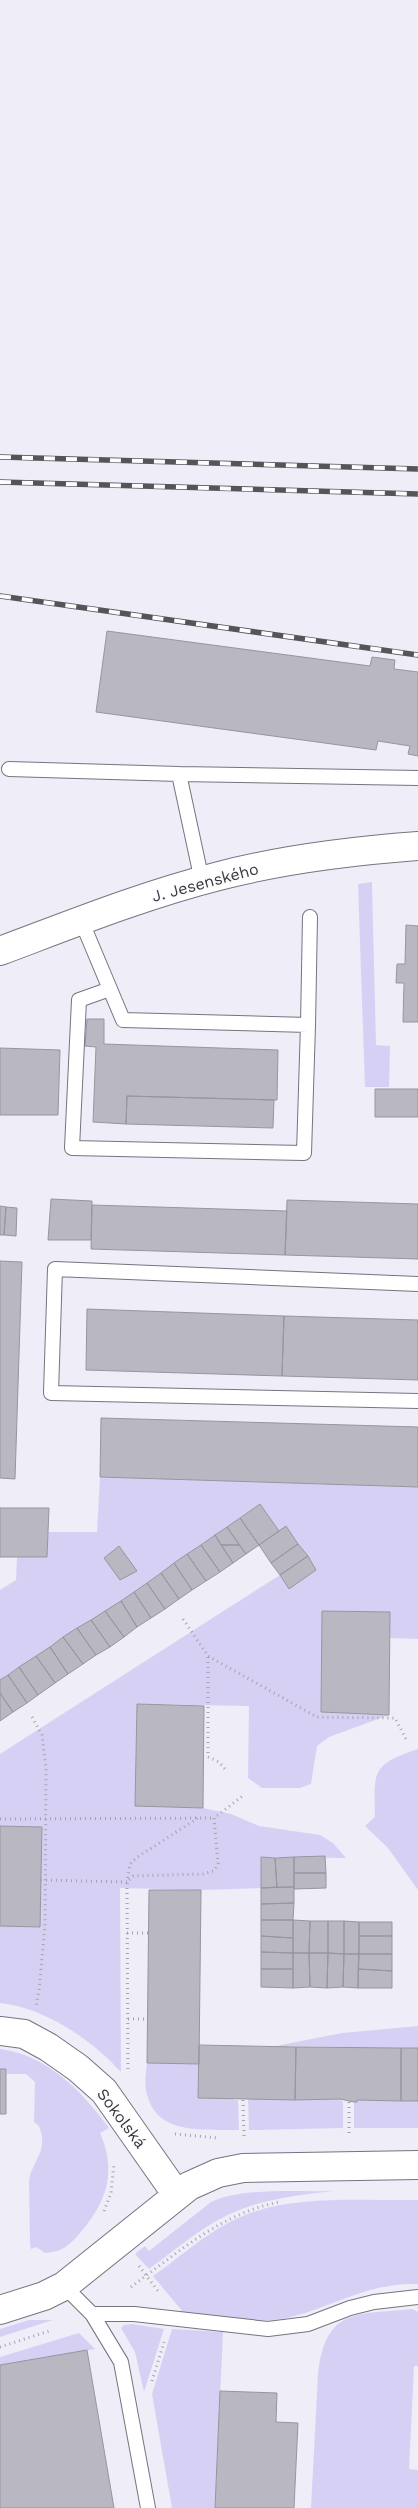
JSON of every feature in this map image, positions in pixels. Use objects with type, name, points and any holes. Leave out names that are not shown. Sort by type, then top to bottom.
[{"type":"street","name":"J. Jesenského","points":[[0,952],[81,920],[202,881],[246,869],[322,856],[418,846]]},
{"type":"street","name":"Sokolská","points":[[0,2031],[24,2034],[48,2047],[78,2068],[104,2091],[177,2195]]},
{"type":"street","points":[[0,2310],[44,2296],[64,2286],[177,2195],[204,2178],[228,2170],[243,2168],[418,2165]]},
{"type":"lane","points":[[10,769],[418,778]]},
{"type":"lane","points":[[179,774],[202,881]]},
{"type":"lane","points":[[110,989],[79,1000],[72,1148],[304,1153],[310,917]]},
{"type":"lane","points":[[81,920],[123,1020],[308,1025]]},
{"type":"lane","points":[[418,1284],[55,1269],[51,1393],[418,1402]]},
{"type":"lane","points":[[64,2286],[92,2314],[121,2362],[148,2508]]},
{"type":"lane","points":[[92,2314],[134,2314],[268,2329],[290,2328],[308,2324],[343,2310],[366,2304],[418,2297]]},
{"type":"path","points":[[183,1619],[208,1656],[317,1717],[395,1718],[406,1739]]},
{"type":"path","points":[[208,1656],[208,1757]]},
{"type":"path","points":[[32,1717],[40,1729],[44,1743],[46,1820],[43,1880],[43,1956],[35,2009]]},
{"type":"path","points":[[203,1757],[219,1762],[226,1770]]},
{"type":"path","points":[[0,1819],[214,1818],[244,1795]]},
{"type":"path","points":[[128,2054],[127,1882],[130,1864],[136,1858],[198,1818]]},
{"type":"path","points":[[43,1880],[127,1882],[134,1876],[203,1874],[214,1871],[218,1863],[214,1818]]},
{"type":"path","points":[[127,1933],[148,1933]]},
{"type":"path","points":[[128,2019],[147,2019]]},
{"type":"path","points":[[243,2100],[244,2137]]},
{"type":"path","points":[[349,2102],[349,2135]]},
{"type":"path","points":[[172,2134],[207,2138],[226,2137]]},
{"type":"path","points":[[340,2135],[357,2135]]},
{"type":"path","points":[[235,2137],[250,2137]]},
{"type":"path","points":[[101,2215],[111,2193],[114,2161]]},
{"type":"path","points":[[146,2276],[228,2219],[258,2207],[284,2201]]},
{"type":"path","points":[[0,2347],[58,2328]]},
{"type":"shaded area","points":[[372,882],[376,1045],[390,1046],[389,1087],[365,1087],[358,884]]},
{"type":"shaded area","points":[[100,1477],[418,1487],[418,1639],[390,1638],[390,1612],[322,1611],[321,1712],[389,1715],[329,1737],[317,1746],[311,1784],[300,1788],[262,1788],[248,1778],[249,1706],[137,1704],[136,1806],[203,1808],[231,1814],[259,1826],[320,1835],[333,1843],[346,1858],[261,1857],[261,1888],[201,1890],[120,1888],[121,2072],[96,2048],[66,2027],[34,2011],[0,2003],[0,1754],[280,1575],[289,1589],[316,1570],[298,1544],[279,1531],[260,1504],[121,1601],[0,1680],[0,1590],[16,1580],[17,1557],[47,1557],[48,1532],[97,1532]]},
{"type":"shaded area","points":[[418,1749],[418,1890],[388,1848],[365,1826],[375,1817],[375,1789],[378,1772],[383,1765],[391,1760]]},
{"type":"shaded area","points":[[418,2026],[418,2048],[276,2046],[342,2033]]},
{"type":"shaded area","points":[[0,2049],[33,2059],[62,2077],[87,2101],[109,2128],[100,2133],[108,2160],[108,2173],[103,2198],[97,2210],[76,2237],[65,2247],[56,2251],[45,2253],[36,2247],[31,2249],[30,2244],[29,2180],[42,2142],[39,2126],[34,2122],[35,2082],[26,2074],[7,2074],[6,2070],[0,2069]]},
{"type":"shaded area","points":[[147,2063],[199,2064],[234,2100],[238,2100],[239,2130],[184,2127],[171,2124],[160,2117],[152,2108],[146,2090]]},
{"type":"shaded area","points":[[252,2098],[340,2099],[343,2102],[343,2128],[249,2130],[248,2100]]},
{"type":"shaded area","points":[[357,2100],[418,2101],[418,2128],[354,2128],[354,2102]]},
{"type":"shaded area","points":[[270,2191],[332,2191],[275,2200],[253,2205],[229,2214],[217,2220],[149,2269],[135,2254],[145,2246],[149,2251],[211,2202],[224,2197]]},
{"type":"shaded area","points":[[329,2200],[418,2200],[418,2284],[400,2284],[383,2287],[351,2296],[303,2314],[274,2320],[261,2320],[234,2319],[183,2312],[153,2276],[219,2228],[231,2221],[263,2209],[284,2204]]},
{"type":"shaded area","points":[[412,2309],[418,2312],[418,2366],[414,2366],[409,2469],[418,2470],[418,2508],[311,2508],[318,2374],[322,2352],[328,2336],[336,2326],[347,2319],[375,2312]]},
{"type":"shaded area","points":[[29,2320],[53,2320],[0,2337],[0,2329]]},
{"type":"shaded area","points":[[132,2324],[164,2329],[144,2392],[135,2352],[121,2328],[124,2325]]},
{"type":"shaded area","points":[[172,2329],[223,2332],[215,2508],[172,2508],[152,2394]]},
{"type":"shaded area","points":[[79,2333],[95,2349],[0,2365],[0,2357]]},
{"type":"building","points":[[107,631],[370,666],[372,657],[395,660],[394,669],[418,672],[418,756],[408,754],[410,746],[378,741],[376,750],[96,712]]},
{"type":"building","points":[[406,925],[418,926],[418,1022],[403,1022],[404,983],[396,983],[397,964],[405,964]]},
{"type":"building","points":[[87,1019],[104,1019],[104,1044],[278,1050],[277,1100],[127,1096],[126,1124],[93,1122],[96,1047],[85,1046]]},
{"type":"building","points":[[0,1048],[60,1050],[58,1115],[0,1115]]},
{"type":"building","points":[[375,1089],[418,1089],[418,1117],[375,1117]]},
{"type":"building","points":[[127,1096],[274,1100],[273,1128],[126,1124]]},
{"type":"building","points":[[51,1199],[92,1201],[91,1240],[48,1240]]},
{"type":"building","points":[[287,1200],[418,1204],[418,1259],[285,1255]]},
{"type":"building","points":[[92,1205],[287,1211],[285,1255],[91,1249]]},
{"type":"building","points":[[0,1206],[6,1207],[4,1235],[0,1235]]},
{"type":"building","points":[[6,1207],[17,1208],[16,1236],[4,1235]]},
{"type":"building","points":[[0,1261],[22,1262],[15,1479],[0,1478]]},
{"type":"building","points":[[87,1309],[284,1316],[282,1376],[86,1370]]},
{"type":"building","points":[[284,1316],[418,1320],[418,1380],[282,1376]]},
{"type":"building","points":[[101,1418],[418,1427],[418,1487],[100,1477]]},
{"type":"building","points":[[260,1504],[279,1531],[259,1545],[240,1518]]},
{"type":"building","points":[[0,1508],[49,1508],[47,1557],[0,1557]]},
{"type":"building","points":[[240,1518],[259,1545],[246,1554],[227,1527]]},
{"type":"building","points":[[286,1526],[298,1544],[271,1563],[259,1545]]},
{"type":"building","points":[[227,1527],[239,1545],[221,1545],[215,1535]]},
{"type":"building","points":[[215,1535],[233,1563],[220,1572],[201,1545]]},
{"type":"building","points":[[298,1544],[308,1556],[280,1575],[271,1563]]},
{"type":"building","points":[[201,1545],[220,1572],[206,1581],[187,1554]]},
{"type":"building","points":[[221,1545],[239,1545],[246,1554],[233,1563]]},
{"type":"building","points":[[119,1546],[137,1571],[120,1580],[104,1558]]},
{"type":"building","points":[[187,1554],[206,1581],[192,1590],[174,1563]]},
{"type":"building","points":[[308,1556],[316,1570],[289,1589],[280,1575]]},
{"type":"building","points":[[174,1563],[192,1590],[179,1599],[161,1573]]},
{"type":"building","points":[[161,1573],[179,1599],[165,1609],[147,1583]]},
{"type":"building","points":[[147,1583],[165,1609],[151,1618],[134,1592]]},
{"type":"building","points":[[134,1592],[151,1618],[137,1627],[121,1601]]},
{"type":"building","points":[[121,1601],[137,1627],[124,1637],[105,1611]]},
{"type":"building","points":[[105,1611],[124,1637],[110,1647],[91,1620]]},
{"type":"building","points":[[322,1611],[390,1612],[389,1715],[321,1712]]},
{"type":"building","points":[[91,1620],[110,1647],[96,1655],[77,1628]]},
{"type":"building","points":[[77,1628],[96,1655],[83,1664],[63,1637]]},
{"type":"building","points":[[63,1637],[83,1664],[68,1674],[50,1647]]},
{"type":"building","points":[[50,1647],[68,1674],[55,1683],[36,1656]]},
{"type":"building","points":[[36,1656],[55,1683],[38,1695],[19,1667]]},
{"type":"building","points":[[19,1667],[38,1695],[27,1703],[8,1675]]},
{"type":"building","points":[[8,1675],[27,1703],[13,1712],[0,1693],[0,1680]]},
{"type":"building","points":[[0,1693],[13,1712],[0,1721]]},
{"type":"building","points":[[137,1704],[204,1706],[203,1808],[135,1806]]},
{"type":"building","points":[[0,1826],[42,1827],[40,1927],[0,1926]]},
{"type":"building","points":[[325,1856],[326,1873],[294,1873],[294,1857]]},
{"type":"building","points":[[261,1857],[275,1858],[277,1887],[261,1888]]},
{"type":"building","points":[[294,1857],[294,1887],[277,1887],[275,1858]]},
{"type":"building","points":[[294,1873],[326,1873],[326,1888],[294,1889]]},
{"type":"building","points":[[294,1887],[294,1903],[261,1904],[261,1888]]},
{"type":"building","points":[[149,1890],[201,1890],[199,2064],[147,2063]]},
{"type":"building","points":[[294,1903],[293,1920],[261,1920],[261,1904]]},
{"type":"building","points":[[261,1920],[293,1920],[293,1938],[261,1936]]},
{"type":"building","points":[[293,1920],[310,1921],[309,1953],[293,1953]]},
{"type":"building","points":[[310,1921],[328,1921],[328,1953],[309,1953]]},
{"type":"building","points":[[328,1921],[344,1921],[344,1954],[328,1953]]},
{"type":"building","points":[[344,1921],[359,1922],[359,1954],[344,1954]]},
{"type":"building","points":[[359,1922],[392,1922],[392,1936],[359,1936]]},
{"type":"building","points":[[261,1936],[293,1938],[293,1953],[261,1952]]},
{"type":"building","points":[[359,1936],[392,1936],[392,1954],[359,1954]]},
{"type":"building","points":[[261,1952],[293,1953],[293,1969],[261,1969]]},
{"type":"building","points":[[293,1953],[309,1953],[310,1987],[293,1988]]},
{"type":"building","points":[[309,1953],[328,1953],[327,1988],[310,1987]]},
{"type":"building","points":[[328,1953],[344,1954],[343,1987],[327,1988]]},
{"type":"building","points":[[344,1954],[359,1954],[358,1988],[343,1987]]},
{"type":"building","points":[[359,1954],[392,1954],[392,1971],[358,1969]]},
{"type":"building","points":[[261,1969],[293,1969],[293,1988],[261,1987]]},
{"type":"building","points":[[358,1969],[392,1971],[392,1988],[358,1988]]},
{"type":"building","points":[[199,2045],[296,2047],[295,2100],[198,2098]]},
{"type":"building","points":[[296,2047],[401,2048],[401,2101],[295,2100]]},
{"type":"building","points":[[401,2048],[418,2048],[418,2101],[401,2101]]},
{"type":"building","points":[[0,2069],[6,2069],[6,2114],[0,2114]]},
{"type":"building","points":[[87,2350],[114,2508],[0,2508],[0,2365]]},
{"type":"building","points":[[220,2391],[277,2393],[276,2422],[298,2423],[294,2508],[215,2508]]},
{"type":"railway","points":[[0,457],[418,469]]},
{"type":"railway","points":[[0,482],[418,494]]},
{"type":"railway","points":[[0,596],[418,655]]}]
